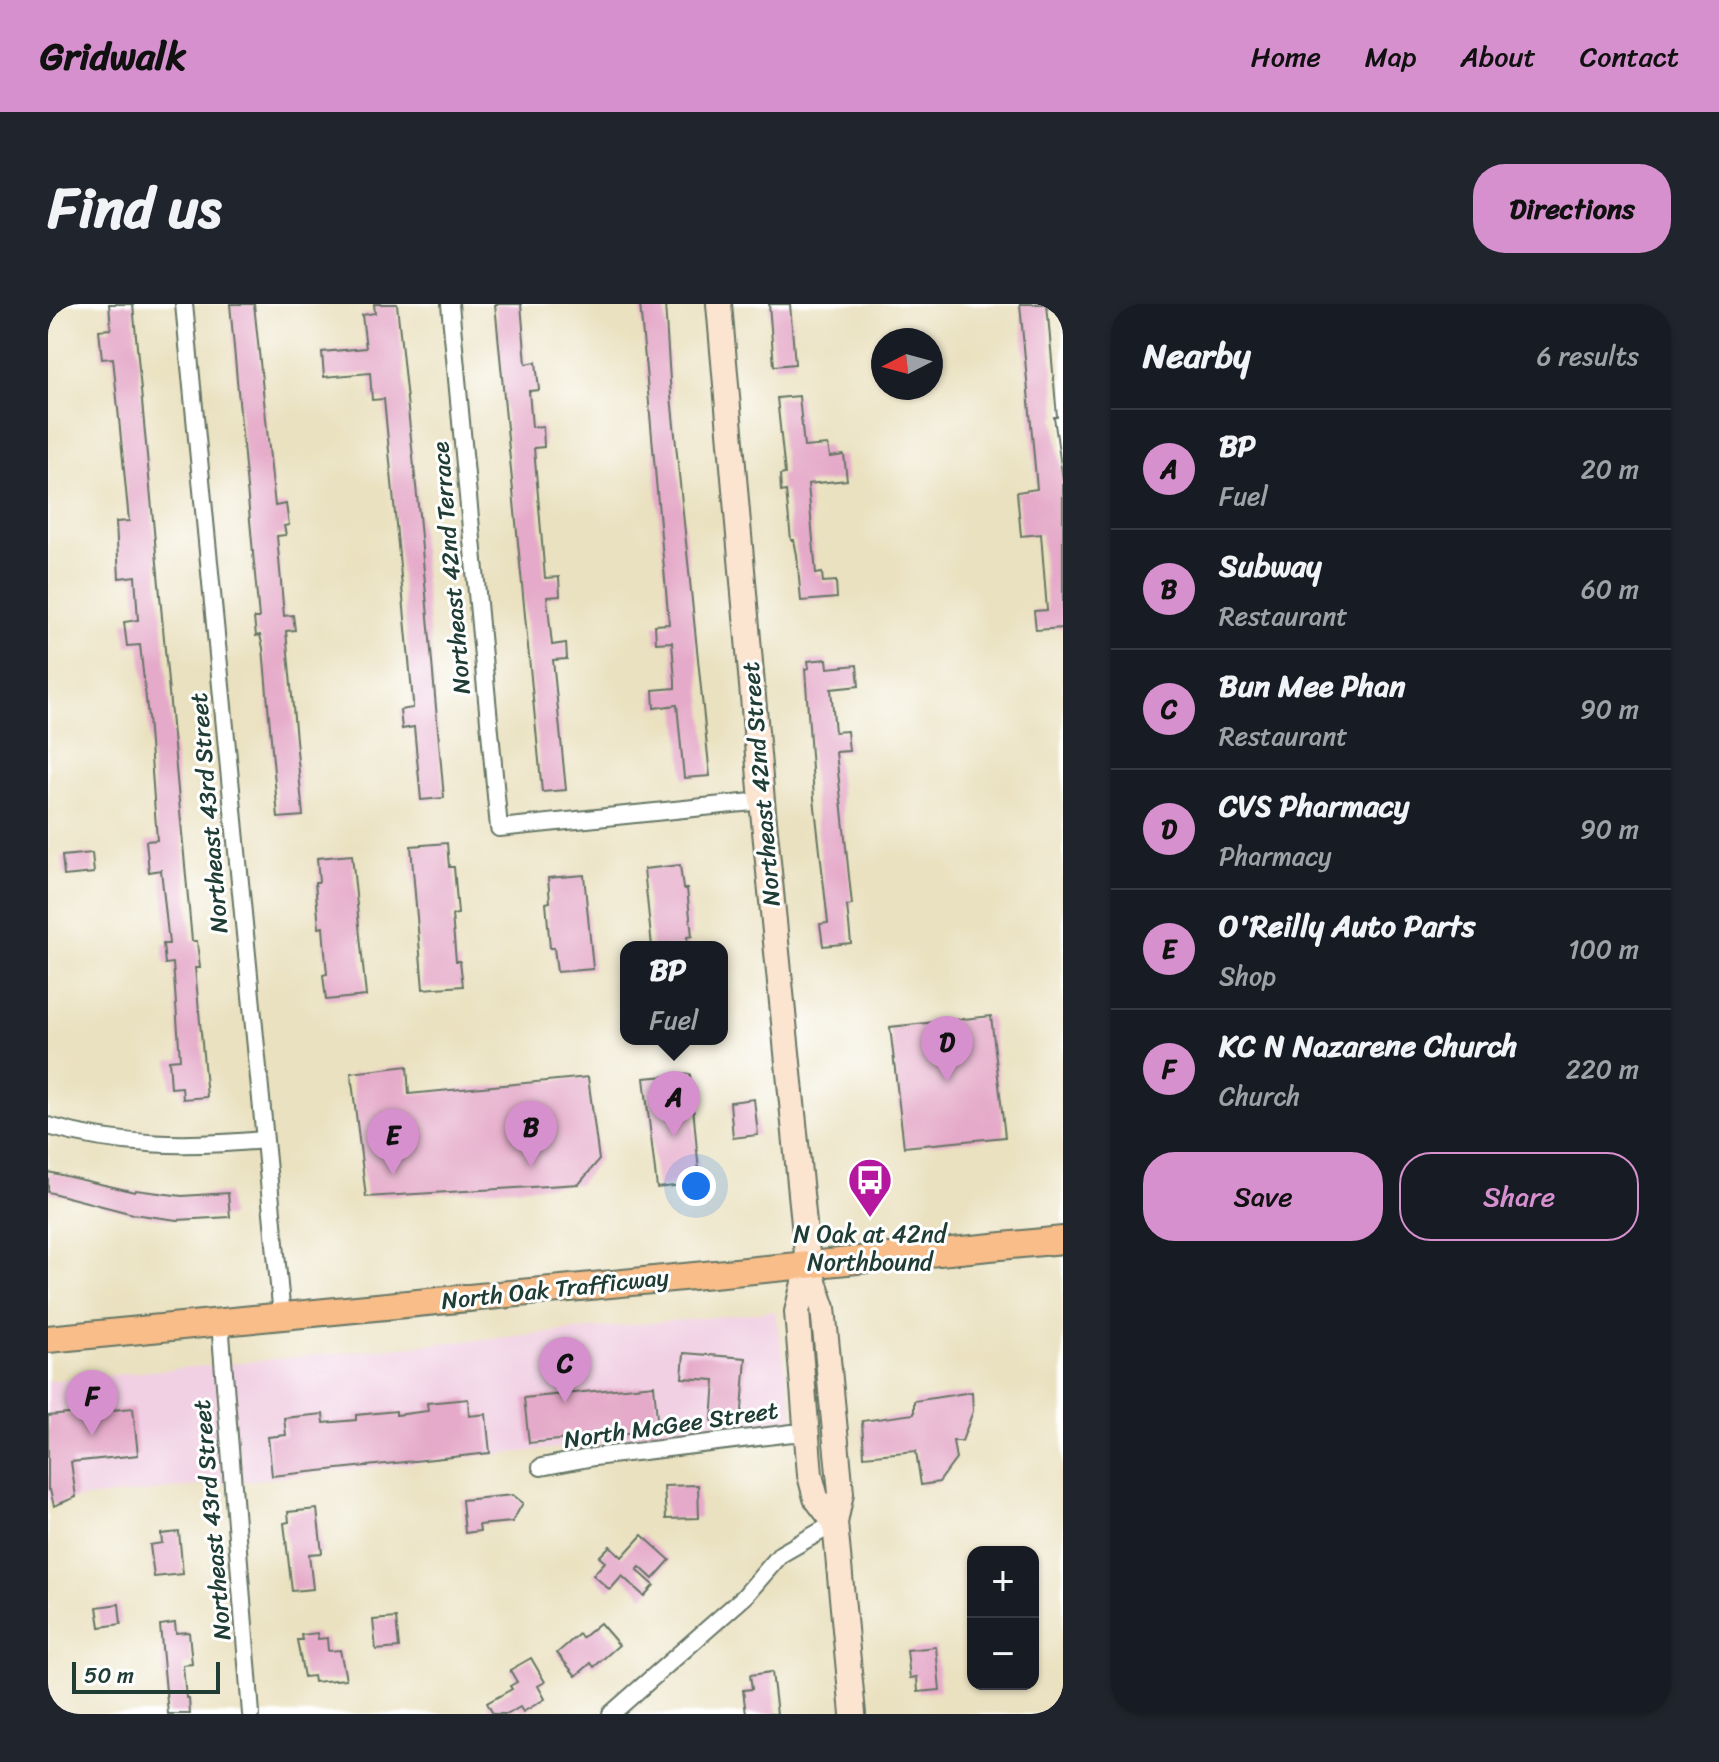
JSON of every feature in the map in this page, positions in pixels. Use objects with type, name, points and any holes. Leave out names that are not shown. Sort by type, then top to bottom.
[{"type":"main road","name":"Northeast 42nd Street","points":[[719,304],[762,801],[808,1264]]},
{"type":"main road","name":"North Oak Trafficway","points":[[48,1339],[1063,1240]]},
{"type":"main road","points":[[808,1264],[797,1312],[810,1475],[816,1498],[835,1523]]},
{"type":"main road","points":[[808,1264],[823,1308],[841,1493],[835,1523],[853,1714]]},
{"type":"street","name":"Northeast 43rd Street","points":[[184,304],[282,1316]]},
{"type":"street","name":"Northeast 42nd Terrace","points":[[450,304],[499,828],[762,801]]},
{"type":"street","points":[[48,1126],[107,1140],[157,1145],[264,1140]]},
{"type":"street","name":"Northeast 43rd Street","points":[[220,1322],[251,1714]]},
{"type":"street","name":"North McGee Street","points":[[541,1467],[594,1457],[792,1433],[806,1434]]},
{"type":"street","points":[[611,1714],[744,1597],[781,1554],[835,1523]]},
{"type":"shaded area","points":[[775,1311],[795,1423],[48,1502],[48,1381]]},
{"type":"building","points":[[109,304],[133,304],[192,941],[197,941],[200,968],[195,968],[207,1097],[183,1099],[182,1087],[171,1088],[169,1060],[180,1059],[173,963],[165,964],[163,944],[169,944],[161,870],[149,872],[146,841],[157,840],[148,717],[140,645],[127,646],[124,622],[138,620],[135,576],[119,578],[116,522],[129,521],[113,358],[102,359],[99,330],[111,329]]},
{"type":"building","points":[[230,304],[254,304],[275,506],[286,504],[289,525],[284,526],[286,535],[277,536],[284,616],[293,615],[295,630],[286,631],[303,816],[278,818],[263,648],[260,635],[256,636],[254,618],[259,618]]},
{"type":"building","points":[[374,304],[397,304],[444,798],[421,800],[414,727],[402,729],[400,710],[413,708],[413,702],[384,399],[372,400],[370,373],[324,377],[322,352],[366,348],[362,315],[375,313]]},
{"type":"building","points":[[495,304],[521,304],[526,364],[536,362],[539,390],[529,391],[532,427],[543,426],[544,447],[534,448],[545,578],[559,577],[560,596],[547,597],[552,645],[566,643],[567,659],[553,660],[566,790],[542,792]]},
{"type":"building","points":[[640,304],[665,304],[671,396],[710,776],[684,778],[677,705],[654,708],[653,690],[675,688],[675,681],[672,642],[656,643],[655,625],[669,624]]},
{"type":"building","points":[[769,304],[790,304],[795,364],[774,366]]},
{"type":"building","points":[[1020,304],[1047,304],[1057,417],[1054,417],[1063,480],[1063,628],[1036,630],[1034,611],[1047,610],[1041,534],[1021,536],[1017,492],[1037,489]]},
{"type":"building","points":[[799,396],[804,447],[828,445],[830,457],[844,455],[847,480],[808,484],[816,574],[822,573],[823,582],[836,581],[837,598],[801,601],[786,491],[781,492],[780,475],[785,474],[777,398]]},
{"type":"building","points":[[827,659],[828,668],[857,665],[859,686],[831,689],[835,732],[847,731],[849,751],[836,752],[852,905],[847,906],[851,943],[823,946],[820,924],[828,923],[814,798],[805,669],[809,668],[808,661]]},
{"type":"building","points":[[447,843],[449,867],[454,867],[458,914],[452,915],[456,961],[460,961],[463,986],[423,989],[411,846]]},
{"type":"building","points":[[92,853],[94,873],[64,876],[62,856]]},
{"type":"building","points":[[352,855],[366,996],[326,1000],[323,927],[319,928],[315,882],[319,882],[317,858]]},
{"type":"building","points":[[680,865],[683,889],[687,889],[692,936],[687,937],[687,941],[651,941],[644,869]]},
{"type":"building","points":[[584,875],[593,969],[557,972],[554,948],[550,948],[546,903],[550,902],[548,878]]},
{"type":"building","points":[[991,1016],[1005,1137],[904,1147],[890,1027]]},
{"type":"building","points":[[407,1066],[409,1094],[588,1077],[599,1160],[579,1184],[366,1197],[351,1073]]},
{"type":"building","points":[[690,1074],[700,1183],[657,1188],[644,1078]]},
{"type":"building","points":[[754,1099],[758,1135],[733,1138],[730,1102]]},
{"type":"building","points":[[48,1172],[135,1192],[182,1196],[228,1193],[230,1217],[177,1220],[133,1214],[48,1192]]},
{"type":"building","points":[[684,1353],[746,1358],[741,1423],[712,1421],[715,1380],[682,1378]]},
{"type":"building","points":[[654,1385],[658,1430],[529,1443],[524,1398]]},
{"type":"building","points":[[972,1392],[973,1411],[962,1441],[953,1441],[956,1459],[939,1482],[921,1485],[916,1451],[864,1456],[862,1421],[914,1414],[914,1401]]},
{"type":"building","points":[[468,1399],[469,1416],[486,1414],[490,1453],[272,1476],[268,1437],[286,1435],[284,1418],[323,1414],[324,1423],[356,1420],[356,1415],[428,1411],[427,1403]]},
{"type":"building","points":[[133,1408],[138,1455],[71,1462],[76,1497],[54,1506],[48,1490],[48,1416]]},
{"type":"building","points":[[698,1485],[699,1518],[666,1519],[664,1486]]},
{"type":"building","points":[[513,1495],[523,1503],[512,1522],[479,1525],[480,1531],[465,1533],[462,1500]]},
{"type":"building","points":[[317,1509],[322,1553],[309,1554],[313,1589],[292,1591],[284,1523],[289,1522],[288,1512]]},
{"type":"building","points":[[179,1532],[183,1574],[154,1577],[150,1545],[162,1543],[161,1534]]},
{"type":"building","points":[[642,1535],[670,1560],[653,1579],[640,1567],[637,1570],[654,1585],[644,1596],[622,1576],[610,1590],[593,1575],[605,1562],[599,1557],[610,1546],[622,1557]]},
{"type":"building","points":[[119,1604],[121,1624],[100,1627],[97,1607]]},
{"type":"building","points":[[396,1618],[399,1648],[376,1650],[373,1620]]},
{"type":"building","points":[[175,1623],[176,1633],[189,1632],[192,1664],[183,1665],[190,1714],[168,1714],[160,1625]]},
{"type":"building","points":[[600,1623],[619,1645],[594,1667],[591,1663],[576,1676],[557,1653],[579,1634],[582,1638]]},
{"type":"building","points":[[317,1633],[318,1639],[327,1638],[328,1651],[340,1650],[346,1679],[314,1682],[313,1676],[304,1677],[297,1640],[302,1640],[301,1635]]},
{"type":"building","points":[[936,1647],[940,1690],[918,1692],[917,1677],[910,1678],[907,1650]]},
{"type":"building","points":[[531,1658],[545,1682],[538,1686],[545,1699],[523,1712],[520,1707],[508,1714],[493,1714],[487,1703],[512,1689],[510,1686],[517,1682],[510,1670]]},
{"type":"building","points":[[772,1672],[777,1714],[746,1714],[743,1690],[752,1689],[750,1675]]},
{"type":"place","name":"CVS Pharmacy","points":[[947,1082]]},
{"type":"place","name":"BP","points":[[674,1137]]},
{"type":"place","name":"Subway","points":[[531,1167]]},
{"type":"place","name":"O'Reilly Auto Parts","points":[[393,1175]]},
{"type":"place","name":"N Oak at 42nd Northbound","points":[[870,1219]]},
{"type":"place","name":"Bun Mee Phan","points":[[565,1403]]},
{"type":"place","name":"KC N Nazarene Church","points":[[92,1436]]}]
